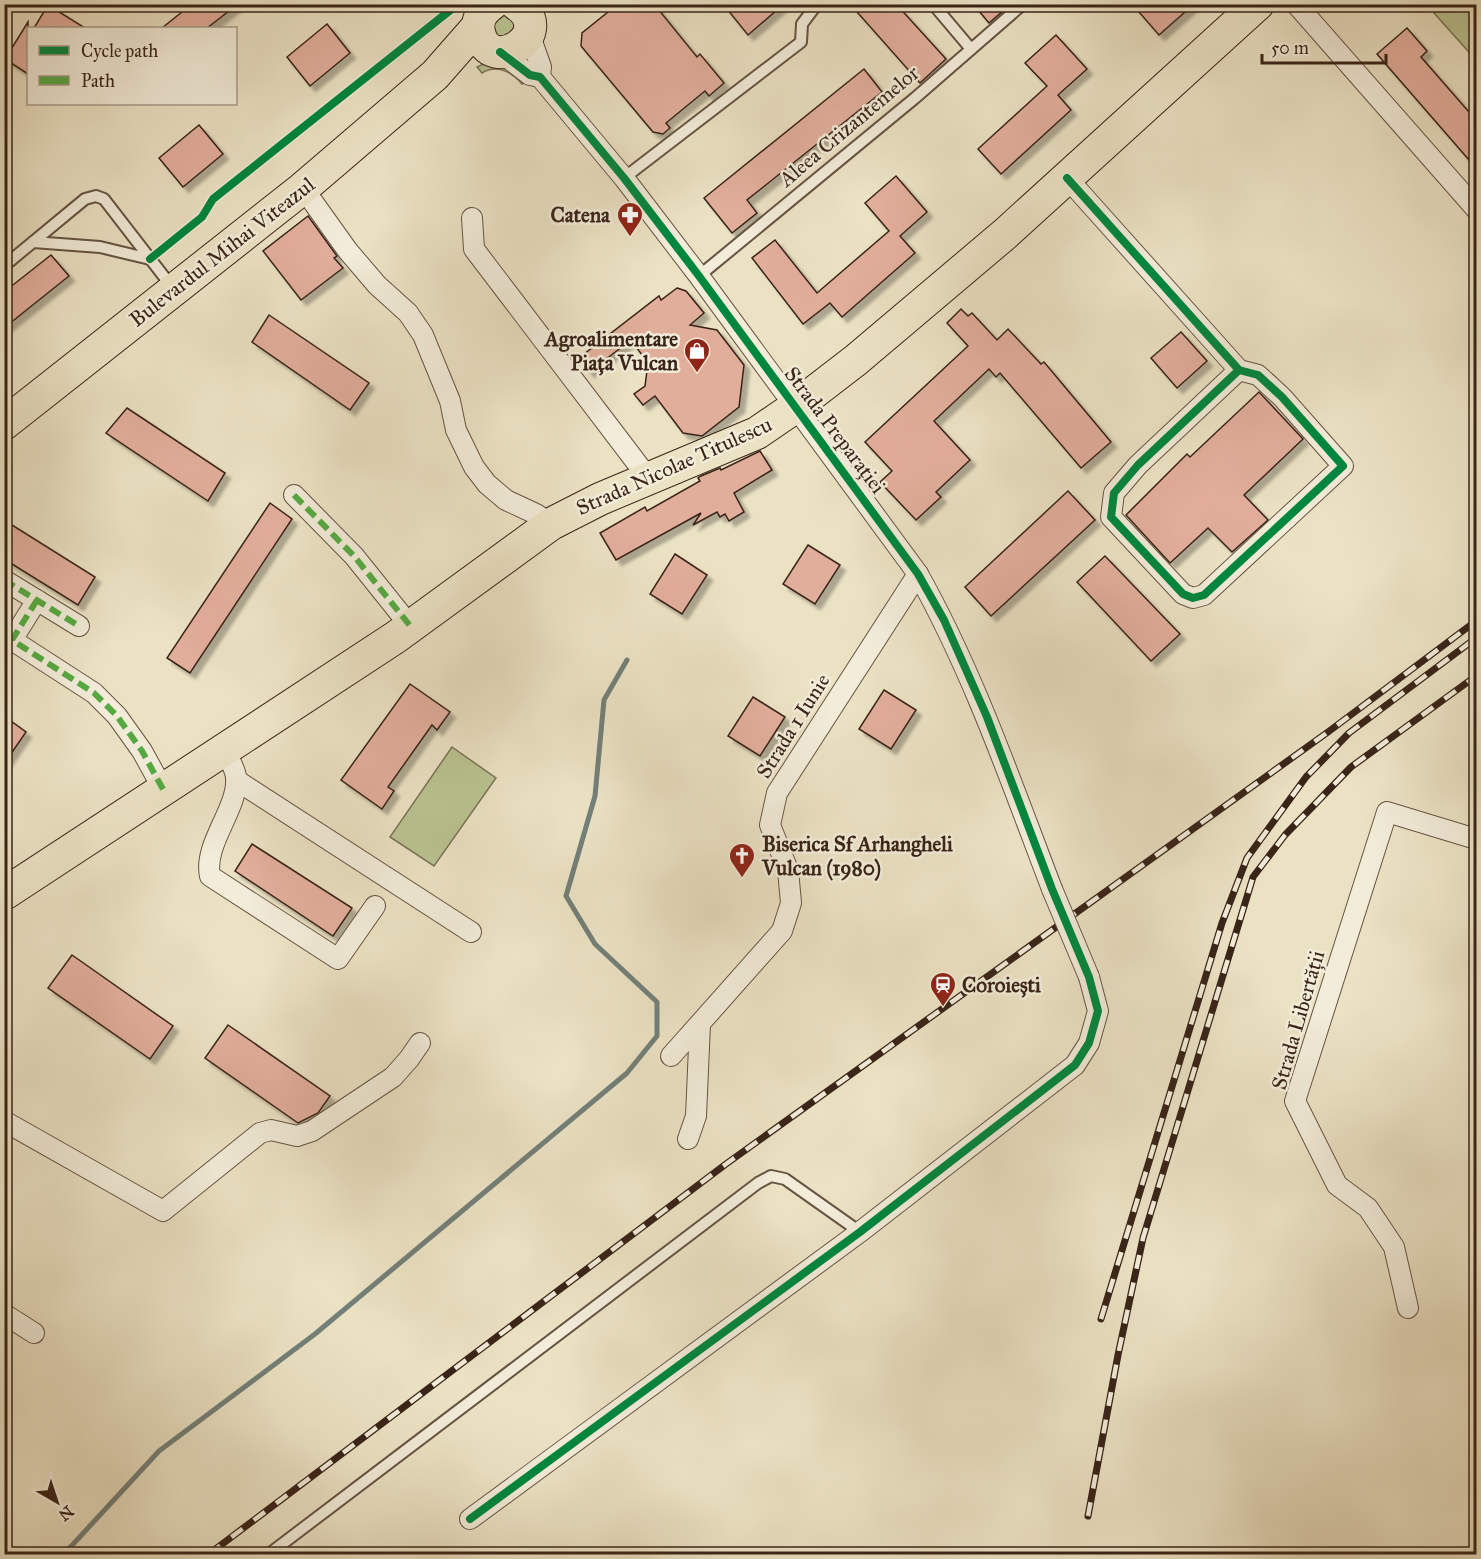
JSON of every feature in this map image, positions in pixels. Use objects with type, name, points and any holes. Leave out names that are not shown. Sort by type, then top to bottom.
[{"type":"main road","name":"Strada Nicolae Titulescu","points":[[4,894],[411,627],[551,524],[591,504],[757,433],[795,407],[930,298],[1067,178],[1258,4]]},
{"type":"main road","points":[[480,14],[482,40],[498,52]]},
{"type":"main road","name":"Bulevardul Mihai Viteazul","points":[[4,424],[303,188],[435,75],[480,14]]},
{"type":"main road","name":"Bulevardul Mihai Viteazul","points":[[435,75],[498,52],[516,49],[524,43],[530,17]]},
{"type":"street","points":[[1296,4],[1476,209]]},
{"type":"street","name":"Strada Preparației","points":[[530,17],[541,67],[540,77]]},
{"type":"street","name":"Strada Preparației","points":[[470,1519],[860,1233],[1075,1065],[1089,1043],[1098,1011],[1089,977],[1052,889],[987,717],[944,620],[918,574],[699,276],[624,178],[540,77],[530,75],[498,52]]},
{"type":"street","points":[[1067,178],[1239,370],[1258,375],[1282,397],[1343,466],[1204,595],[1193,598],[1183,594],[1111,517],[1114,493],[1138,465],[1239,370]]},
{"type":"street","points":[[303,188],[348,251],[377,285],[408,313],[423,335],[450,402],[456,430],[474,467],[487,484],[506,500],[551,524]]},
{"type":"street","points":[[472,218],[474,249],[649,479]]},
{"type":"street","points":[[294,495],[354,556],[411,627]]},
{"type":"street","name":"Strada 1 Iunie","points":[[671,1056],[782,931],[791,903],[788,870],[770,825],[777,793],[918,574]]},
{"type":"street","points":[[4,580],[79,626]]},
{"type":"street","points":[[37,600],[12,640],[94,693],[117,716],[142,751],[164,790]]},
{"type":"street","points":[[225,751],[235,771],[236,780],[234,793],[214,846],[208,869],[210,876],[338,959],[375,906]]},
{"type":"street","points":[[236,780],[471,932]]},
{"type":"street","name":"Strada Libertății","points":[[1408,1308],[1394,1247],[1368,1208],[1337,1185],[1296,1101],[1388,812],[1476,839]]},
{"type":"street","points":[[688,1139],[696,1116],[700,1024]]},
{"type":"street","points":[[4,1121],[163,1211],[260,1133],[271,1130],[297,1136],[312,1131],[393,1077],[420,1043]]},
{"type":"street","points":[[4,1314],[34,1333]]},
{"type":"lane","points":[[624,178],[801,42],[802,24],[817,4]]},
{"type":"lane","points":[[933,4],[971,49]]},
{"type":"lane","name":"Aleea Crizantemelor","points":[[699,276],[915,98],[1023,4]]},
{"type":"lane","points":[[4,266],[84,199],[96,196],[104,199],[174,290]]},
{"type":"lane","points":[[33,242],[100,248],[150,259]]},
{"type":"lane","points":[[269,1554],[758,1183],[771,1176],[785,1179],[860,1233]]},
{"type":"green space","points":[[1443,5],[1476,5],[1476,60],[1434,13]]},
{"type":"green space","points":[[502,12],[519,27],[502,42],[488,24]]},
{"type":"green space","points":[[486,63],[502,64],[528,81],[522,84],[514,76],[499,69],[482,73],[477,67]]},
{"type":"green space","points":[[452,747],[496,778],[434,866],[390,837]]},
{"type":"building","points":[[192,4],[238,4],[208,27],[163,27]]},
{"type":"building","points":[[618,4],[654,4],[697,57],[700,54],[724,83],[709,96],[705,91],[666,123],[670,128],[663,134],[653,132],[581,46],[582,33]]},
{"type":"building","points":[[723,4],[784,4],[748,35]]},
{"type":"building","points":[[850,4],[896,4],[946,59],[920,83]]},
{"type":"building","points":[[973,4],[1011,4],[989,23]]},
{"type":"building","points":[[1132,4],[1194,4],[1159,35]]},
{"type":"building","points":[[48,5],[83,27],[35,27]]},
{"type":"building","points":[[28,22],[27,73],[5,59]]},
{"type":"building","points":[[327,24],[350,53],[310,86],[287,57]]},
{"type":"building","points":[[1407,28],[1427,51],[1421,57],[1476,120],[1476,168],[1377,54]]},
{"type":"building","points":[[1056,35],[1087,69],[1058,95],[1071,110],[1001,174],[978,149],[1047,86],[1025,63]]},
{"type":"building","points":[[864,69],[882,92],[747,200],[757,213],[732,233],[704,198]]},
{"type":"building","points":[[199,125],[223,154],[183,187],[159,158]]},
{"type":"building","points":[[896,176],[927,212],[900,236],[915,253],[842,317],[830,303],[803,324],[752,258],[775,240],[817,293],[889,231],[865,203]]},
{"type":"building","points":[[308,216],[337,256],[334,258],[343,268],[301,300],[263,251]]},
{"type":"building","points":[[51,255],[69,276],[4,328],[4,292]]},
{"type":"building","points":[[677,288],[686,291],[704,313],[690,325],[717,330],[744,365],[739,407],[702,436],[683,433],[655,396],[643,405],[634,394],[645,386],[648,363],[631,340],[589,372],[579,358],[659,296],[661,300]]},
{"type":"building","points":[[961,309],[968,316],[972,313],[997,340],[1008,329],[1041,364],[1044,362],[1111,442],[1081,468],[1000,373],[996,377],[989,369],[934,421],[970,460],[936,492],[941,497],[916,520],[880,482],[892,471],[865,442],[968,346],[947,323]]},
{"type":"building","points":[[269,315],[369,383],[350,410],[252,342]]},
{"type":"building","points":[[1181,332],[1207,361],[1177,388],[1151,358]]},
{"type":"building","points":[[1259,392],[1303,439],[1244,495],[1268,520],[1232,552],[1208,528],[1170,563],[1126,515],[1187,454],[1190,457]]},
{"type":"building","points":[[127,408],[225,473],[208,501],[106,433]]},
{"type":"building","points":[[760,451],[772,470],[734,493],[744,512],[729,521],[725,514],[720,517],[717,512],[693,525],[701,513],[616,560],[600,533],[645,507],[647,511],[700,481],[698,478],[701,476],[720,468],[721,470]]},
{"type":"building","points":[[1068,491],[1095,520],[991,616],[965,587]]},
{"type":"building","points":[[270,503],[292,519],[190,673],[167,658]]},
{"type":"building","points":[[4,520],[95,577],[78,605],[4,559]]},
{"type":"building","points":[[808,545],[840,565],[815,604],[783,584]]},
{"type":"building","points":[[675,554],[707,575],[682,614],[650,594]]},
{"type":"building","points":[[1105,556],[1180,634],[1151,661],[1077,582]]},
{"type":"building","points":[[410,684],[450,712],[437,730],[432,725],[388,787],[394,791],[382,809],[341,780]]},
{"type":"building","points":[[884,690],[916,710],[891,749],[859,729]]},
{"type":"building","points":[[753,697],[785,717],[760,756],[728,736]]},
{"type":"building","points":[[4,716],[26,732],[4,764]]},
{"type":"building","points":[[252,844],[352,908],[333,936],[235,871]]},
{"type":"building","points":[[72,955],[173,1026],[150,1059],[48,988]]},
{"type":"building","points":[[228,1025],[330,1096],[318,1113],[298,1123],[205,1058]]},
{"type":"waterway","points":[[64,1554],[159,1451],[315,1334],[627,1073],[657,1036],[657,1002],[595,944],[566,896],[595,796],[604,700],[627,660]]},
{"type":"railway","points":[[209,1554],[726,1164],[1328,732],[1476,621]]},
{"type":"railway","points":[[1101,1319],[1222,923],[1247,858],[1306,777],[1349,733],[1476,638]]},
{"type":"railway","points":[[1088,1516],[1118,1355],[1143,1238],[1253,877],[1285,835],[1351,767],[1476,676]]},
{"type":"marked path","points":[[294,495],[354,556],[411,627]]},
{"type":"marked path","points":[[4,580],[79,626]]},
{"type":"marked path","points":[[37,600],[12,640],[94,693],[117,716],[142,751],[164,791]]},
{"type":"cycle path","points":[[150,259],[202,217],[213,199],[458,4]]},
{"type":"cycle path","points":[[470,1519],[860,1232],[1075,1065],[1089,1043],[1098,1011],[1089,977],[1052,889],[987,717],[944,620],[918,574],[699,276],[624,178],[540,77],[530,75],[500,52]]},
{"type":"cycle path","points":[[1067,178],[1239,370],[1258,375],[1282,397],[1343,466],[1204,595],[1193,598],[1183,594],[1111,517],[1114,493],[1138,465],[1239,370]]},
{"type":"place","name":"Catena","points":[[630,238]]},
{"type":"place","name":"Agroalimentare Piața Vulcan","points":[[697,374]]},
{"type":"place","name":"Biserica Sf Arhangheli Vulcan (1980)","points":[[742,879]]},
{"type":"place","name":"Coroiești","points":[[943,1008]]}]
